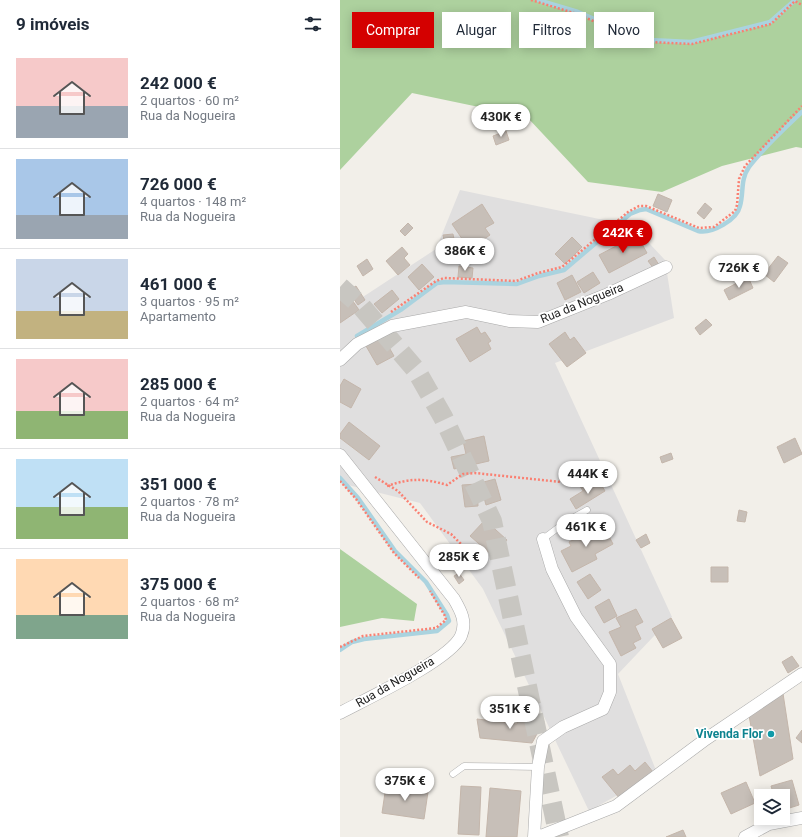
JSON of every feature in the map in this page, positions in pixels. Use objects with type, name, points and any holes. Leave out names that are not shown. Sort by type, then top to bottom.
[{"type":"street","name":"Rua da Nogueira","points":[[340,360],[357,344],[392,326],[466,312],[510,322],[538,322],[608,294],[666,267]]},
{"type":"street","name":"Rua da Nogueira","points":[[340,456],[454,599],[464,621],[458,641],[426,666],[340,713]]},
{"type":"street","points":[[534,837],[538,767],[543,741],[563,727],[603,709],[610,692],[610,664],[576,617],[552,569],[543,539]]},
{"type":"street","points":[[538,837],[616,806],[706,739],[802,674]]},
{"type":"street","points":[[745,837],[769,824],[802,818]]},
{"type":"lane","points":[[543,539],[567,521],[587,510]]},
{"type":"lane","points":[[453,774],[464,766],[538,767]]},
{"type":"path","points":[[530,0],[577,14],[633,38],[648,42],[692,44],[771,24],[795,1],[802,5]]},
{"type":"path","points":[[429,285],[436,280],[444,278],[516,281],[538,273],[562,267],[628,212],[639,206],[646,206],[699,228],[714,227],[735,211],[737,205],[739,179],[745,166],[802,106]]},
{"type":"path","points":[[370,473],[388,486],[398,491],[427,522],[451,534],[466,549]]},
{"type":"path","points":[[388,486],[405,480],[415,479],[428,480],[448,485],[463,474],[475,473],[561,482]]},
{"type":"path","points":[[340,481],[356,499],[394,553],[420,579]]},
{"type":"path","points":[[340,647],[363,636],[436,628],[442,626],[446,620],[445,616],[429,590]]},
{"type":"shaded area","points":[[460,190],[633,226],[665,260],[674,318],[555,363],[672,617],[618,674],[657,773],[589,811],[483,589],[420,503],[340,483],[340,312],[436,249]]},
{"type":"green space","points":[[340,0],[802,0],[802,148],[796,147],[722,166],[662,192],[588,182],[527,117],[412,93],[340,170]]},
{"type":"green space","points":[[340,549],[417,604],[414,621],[382,618],[340,627]]},
{"type":"building","points":[[506,131],[509,140],[496,145],[493,136]]},
{"type":"building","points":[[658,194],[672,200],[667,212],[653,206]]},
{"type":"building","points":[[705,203],[712,209],[704,219],[697,213]]},
{"type":"building","points":[[482,204],[494,223],[485,228],[490,235],[469,249],[452,224]]},
{"type":"building","points":[[408,223],[413,228],[405,236],[400,231]]},
{"type":"building","points":[[453,234],[455,244],[445,245],[443,235]]},
{"type":"building","points":[[637,235],[647,253],[609,273],[599,255]]},
{"type":"building","points":[[572,237],[582,247],[565,264],[555,254]]},
{"type":"building","points":[[402,247],[408,254],[404,258],[410,265],[398,275],[386,261]]},
{"type":"building","points":[[778,256],[788,263],[774,282],[764,274]]},
{"type":"building","points":[[654,257],[659,265],[654,269],[648,261]]},
{"type":"building","points":[[367,259],[373,269],[363,276],[357,266]]},
{"type":"building","points":[[422,264],[434,277],[419,290],[408,277]]},
{"type":"building","points":[[459,266],[473,268],[472,278],[458,277]]},
{"type":"building","points":[[593,272],[600,283],[584,293],[577,282]]},
{"type":"building","points":[[572,275],[581,292],[565,300],[557,283]]},
{"type":"building","points":[[748,277],[753,288],[729,300],[724,290]]},
{"type":"building","points":[[356,286],[365,300],[358,305],[348,291]]},
{"type":"building","points":[[392,290],[399,299],[382,313],[374,304]]},
{"type":"building","points":[[348,294],[359,310],[340,323],[340,299]]},
{"type":"building","points":[[706,319],[712,325],[700,335],[695,328]]},
{"type":"building","points":[[477,327],[481,334],[485,332],[491,341],[488,343],[491,349],[470,362],[456,339]]},
{"type":"building","points":[[565,332],[570,340],[574,337],[586,353],[567,367],[549,344]]},
{"type":"building","points":[[383,337],[394,356],[377,365],[366,346]]},
{"type":"building","points":[[344,379],[361,389],[351,408],[340,402],[340,386]]},
{"type":"building","points":[[349,422],[380,446],[369,460],[340,438],[340,434]]},
{"type":"building","points":[[484,436],[489,461],[454,469],[451,457],[466,454],[463,441]]},
{"type":"building","points":[[795,438],[802,454],[784,463],[777,447]]},
{"type":"building","points":[[671,453],[673,459],[662,463],[660,457]]},
{"type":"building","points":[[596,471],[601,479],[583,491],[578,483]]},
{"type":"building","points":[[495,479],[501,500],[486,505],[480,483]]},
{"type":"building","points":[[599,481],[605,491],[576,509],[570,499]]},
{"type":"building","points":[[477,484],[478,506],[465,507],[462,485]]},
{"type":"building","points":[[739,510],[747,512],[745,522],[737,521]]},
{"type":"building","points":[[485,520],[507,540],[493,556],[470,536]]},
{"type":"building","points":[[603,525],[613,544],[595,554],[597,559],[572,572],[561,551],[571,546],[569,542]]},
{"type":"building","points":[[646,534],[650,543],[641,548],[636,540]]},
{"type":"building","points":[[711,567],[728,567],[728,582],[711,582]]},
{"type":"building","points":[[459,573],[464,580],[459,584],[454,576]]},
{"type":"building","points":[[590,574],[601,590],[588,599],[577,582]]},
{"type":"building","points":[[609,599],[617,616],[604,623],[595,607]]},
{"type":"building","points":[[636,609],[643,622],[635,626],[641,639],[633,643],[636,648],[621,656],[609,632],[621,627],[616,618]]},
{"type":"building","points":[[671,618],[682,638],[663,648],[652,629]]},
{"type":"building","points":[[792,656],[799,666],[788,673],[782,662]]},
{"type":"building","name":"Vivenda Flor","points":[[782,687],[793,759],[760,776],[748,710]]},
{"type":"building","points":[[517,716],[544,721],[532,743],[480,738],[477,719],[517,724]]},
{"type":"building","points":[[802,730],[802,743],[796,738]]},
{"type":"building","points":[[645,762],[653,772],[620,799],[602,777],[613,769],[618,775],[630,765],[635,771]]},
{"type":"building","points":[[792,780],[799,805],[790,808],[790,789],[772,789],[771,786]]},
{"type":"building","points":[[746,782],[754,803],[731,814],[721,793]]},
{"type":"building","points":[[386,786],[428,792],[424,819],[382,813]]},
{"type":"building","points":[[461,786],[481,787],[479,835],[458,834]]},
{"type":"building","points":[[490,788],[521,791],[517,837],[486,837]]},
{"type":"building","points":[[683,830],[686,837],[666,837]]},
{"type":"waterway","points":[[538,0],[578,12],[634,36],[649,40],[691,42],[770,22],[795,0]]},
{"type":"waterway","points":[[357,336],[402,309],[437,283],[517,284],[539,276],[564,270],[630,214],[640,210],[646,209],[698,231],[710,230],[723,225],[738,211],[741,201],[743,181],[749,167],[768,145],[802,112]]},
{"type":"waterway","points":[[340,478],[358,498],[395,551],[426,582],[447,615],[449,621],[437,631],[364,639],[352,642],[340,650]]},
{"type":"tunnel","points":[[340,287],[361,306],[416,370],[443,417],[492,521],[559,837]]},
{"type":"place","name":"Vivenda Flor","points":[[771,734]]}]
